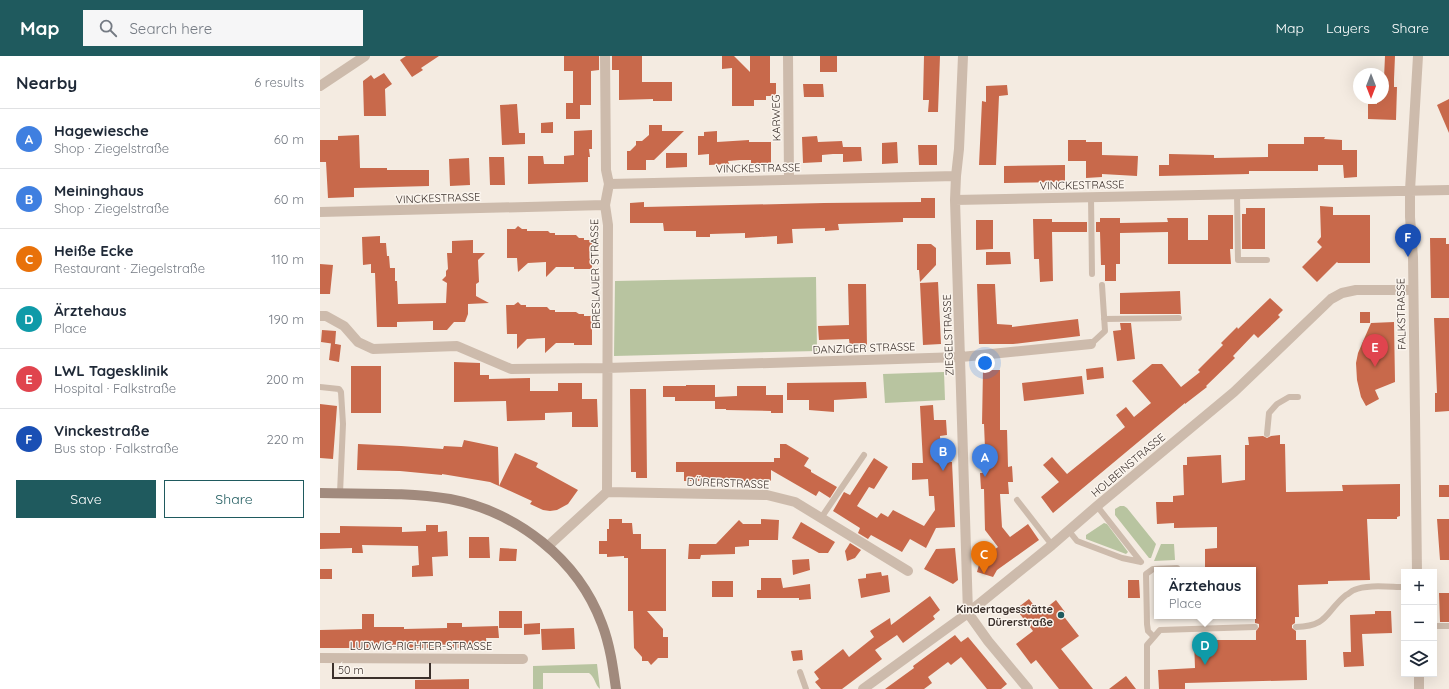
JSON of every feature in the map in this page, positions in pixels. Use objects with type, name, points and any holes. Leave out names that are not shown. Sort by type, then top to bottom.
[{"type":"main road","points":[[320,493],[402,494],[443,498],[493,512],[514,522],[534,535],[564,562],[576,577],[595,608],[607,639],[616,689]]},
{"type":"street","points":[[320,86],[365,56]]},
{"type":"street","name":"BRESLAUER STRASSE","points":[[605,56],[606,170],[609,184],[605,205],[608,225],[607,492]]},
{"type":"street","name":"KARWEG","points":[[788,56],[789,179]]},
{"type":"street","name":"ZIEGELSTRASSE","points":[[963,56],[955,200],[968,613]]},
{"type":"street","name":"FALKSTRASSE","points":[[1417,569],[1410,190],[1418,56]]},
{"type":"street","name":"VINCKESTRASSE","points":[[609,184],[956,176]]},
{"type":"street","name":"VINCKESTRASSE","points":[[955,200],[1449,190]]},
{"type":"street","name":"VINCKESTRASSE","points":[[320,212],[605,205]]},
{"type":"street","name":"HOLBEINSTRASSE","points":[[863,689],[968,613],[1069,531],[1234,392],[1331,299],[1342,293],[1356,290],[1413,290]]},
{"type":"street","name":"DANZIGER STRASSE","points":[[320,316],[326,316],[344,326],[358,342],[373,349],[457,346],[510,369],[607,368],[961,357],[1091,344]]},
{"type":"street","points":[[548,546],[607,492]]},
{"type":"street","name":"DÜRERSTRASSE","points":[[607,492],[767,494],[795,502],[908,571]]},
{"type":"street","points":[[968,613],[988,641],[1028,689]]},
{"type":"street","name":"LUDWIG-RICHTER-STRASSE","points":[[320,658],[523,658]]},
{"type":"street","points":[[1419,677],[1419,689]]},
{"type":"lane","points":[[1237,194],[1238,260],[1267,260]]},
{"type":"lane","points":[[1091,197],[1092,274]]},
{"type":"lane","name":"DANZIGER STRASSE","points":[[1091,344],[1105,331],[1102,285]]},
{"type":"lane","points":[[1104,319],[1179,318]]},
{"type":"lane","points":[[320,387],[339,389],[341,392],[343,424],[340,493]]},
{"type":"lane","points":[[1267,434],[1269,413],[1277,404],[1289,397],[1298,397]]},
{"type":"lane","points":[[821,518],[864,455]]},
{"type":"lane","points":[[1017,500],[1052,545]]},
{"type":"lane","points":[[1069,531],[1077,541],[1122,558],[1141,562],[1097,506]]},
{"type":"lane","points":[[1154,569],[1146,574],[1147,624],[1148,631],[1154,637]]},
{"type":"lane","points":[[1296,627],[1307,627],[1318,623],[1327,617],[1340,600],[1354,590],[1370,587],[1401,587]]},
{"type":"lane","points":[[1437,626],[1449,626]]},
{"type":"lane","points":[[1148,689],[1147,645],[1160,630],[1255,627]]},
{"type":"lane","points":[[800,672],[806,689]]},
{"type":"green space","points":[[816,277],[817,351],[614,356],[615,281]]},
{"type":"green space","points":[[944,372],[945,400],[885,403],[883,374]]},
{"type":"green space","points":[[1120,506],[1127,508],[1156,544],[1151,558],[1149,558],[1115,515],[1115,509]]},
{"type":"green space","points":[[1104,523],[1107,524],[1128,552],[1126,554],[1086,539],[1086,535]]},
{"type":"green space","points":[[1161,544],[1174,544],[1175,560],[1154,561]]},
{"type":"green space","points":[[597,664],[600,689],[589,673],[543,673],[543,689],[533,689],[533,666]]},
{"type":"building","points":[[406,56],[439,56],[421,68],[423,70],[412,77],[400,60]]},
{"type":"building","points":[[564,56],[599,56],[599,70],[591,71],[591,105],[580,105],[580,119],[566,119],[566,103],[573,103],[573,71],[564,71]]},
{"type":"building","points":[[612,56],[642,56],[642,82],[672,82],[672,101],[653,101],[653,99],[619,100],[619,70],[612,70]]},
{"type":"building","points":[[722,56],[734,56],[750,72],[750,56],[770,56],[770,83],[776,83],[776,96],[766,96],[766,100],[754,100],[754,106],[732,106],[732,68],[722,69]]},
{"type":"building","points":[[820,56],[837,56],[837,72],[820,72]]},
{"type":"building","points":[[924,56],[940,56],[938,112],[928,112],[929,100],[923,100]]},
{"type":"building","points":[[1385,56],[1395,56],[1394,87],[1397,87],[1396,120],[1368,119],[1368,104],[1389,104],[1389,68],[1384,68]]},
{"type":"building","points":[[384,73],[392,84],[385,89],[386,116],[364,116],[363,81],[371,75],[374,79]]},
{"type":"building","points":[[803,84],[823,84],[824,97],[804,97]]},
{"type":"building","points":[[1007,85],[1008,95],[999,96],[996,165],[979,165],[982,101],[986,102],[986,86]]},
{"type":"building","points":[[1449,99],[1449,133],[1437,105]]},
{"type":"building","points":[[517,104],[519,133],[525,133],[525,144],[502,145],[500,105]]},
{"type":"building","points":[[553,122],[553,133],[541,133],[541,123]]},
{"type":"building","points":[[649,125],[662,125],[662,131],[684,131],[654,160],[646,160],[646,170],[627,170],[627,151],[630,151],[636,145],[636,141],[642,141],[649,135]]},
{"type":"building","points":[[592,130],[592,149],[589,149],[590,157],[588,157],[588,182],[528,184],[528,156],[543,156],[544,164],[564,164],[564,156],[574,155],[574,131]]},
{"type":"building","points":[[717,131],[717,142],[749,140],[749,142],[771,142],[771,163],[751,164],[751,160],[740,160],[728,161],[729,164],[709,165],[709,154],[698,155],[698,136],[704,136],[704,132]]},
{"type":"building","points":[[359,135],[360,168],[387,168],[387,170],[429,170],[429,186],[354,188],[354,197],[328,198],[326,162],[320,162],[320,140],[338,140],[338,136]]},
{"type":"building","points":[[817,136],[818,142],[842,141],[843,147],[861,147],[862,161],[843,162],[843,154],[833,154],[822,155],[822,162],[803,163],[802,137]]},
{"type":"building","points":[[1304,137],[1325,137],[1324,139],[1342,140],[1342,150],[1357,150],[1357,177],[1344,178],[1343,165],[1318,165],[1318,171],[1249,171],[1249,174],[1159,176],[1159,165],[1169,165],[1169,154],[1214,155],[1214,158],[1268,157],[1268,144],[1304,144]]},
{"type":"building","points":[[1068,140],[1102,142],[1102,155],[1138,156],[1137,176],[1102,174],[1102,177],[1086,178],[1086,161],[1068,161]]},
{"type":"building","points":[[897,142],[898,163],[882,164],[882,143]]},
{"type":"building","points":[[918,145],[937,145],[937,165],[919,165]]},
{"type":"building","points":[[666,153],[687,153],[687,167],[666,168]]},
{"type":"building","points":[[489,157],[504,157],[505,185],[490,185]]},
{"type":"building","points":[[469,158],[470,185],[450,186],[449,159]]},
{"type":"building","points":[[1065,165],[1065,182],[1004,183],[1004,166]]},
{"type":"building","points":[[921,198],[935,198],[935,218],[903,218],[903,222],[838,224],[839,230],[825,231],[825,228],[792,229],[793,243],[777,244],[777,236],[745,238],[745,233],[710,234],[710,237],[696,237],[696,231],[664,231],[663,223],[630,223],[630,203],[644,202],[644,207],[921,202]]},
{"type":"building","points":[[1320,206],[1333,207],[1333,215],[1370,215],[1370,263],[1337,262],[1317,282],[1302,267],[1322,247],[1317,242],[1321,237]]},
{"type":"building","points":[[1246,208],[1265,208],[1265,249],[1242,249],[1242,214],[1246,214]]},
{"type":"building","points":[[1208,215],[1233,215],[1233,249],[1230,249],[1231,264],[1168,264],[1168,232],[1120,233],[1120,264],[1116,264],[1116,281],[1105,281],[1105,265],[1101,265],[1100,232],[1096,232],[1096,222],[1100,222],[1100,218],[1120,218],[1120,223],[1168,222],[1167,218],[1188,218],[1188,240],[1208,240]]},
{"type":"building","points":[[1033,219],[1052,219],[1052,222],[1087,222],[1087,232],[1052,232],[1053,281],[1040,282],[1039,259],[1034,259]]},
{"type":"building","points":[[976,220],[993,220],[993,249],[976,250]]},
{"type":"building","points":[[518,226],[522,229],[527,229],[527,231],[548,231],[550,233],[555,233],[555,235],[576,235],[579,238],[584,238],[584,240],[592,240],[592,269],[556,267],[546,277],[546,262],[528,263],[518,272],[517,258],[507,258],[507,229],[515,229]]},
{"type":"building","points":[[380,236],[380,243],[386,243],[390,268],[395,268],[398,304],[446,303],[447,283],[442,280],[446,276],[446,271],[448,269],[447,253],[452,253],[452,241],[473,240],[473,253],[485,253],[478,260],[479,282],[476,284],[476,296],[489,303],[468,304],[468,314],[465,322],[454,322],[447,330],[433,330],[433,321],[397,322],[397,327],[377,327],[375,273],[371,273],[371,264],[363,265],[362,237]]},
{"type":"building","points":[[1430,238],[1446,238],[1446,244],[1449,244],[1449,298],[1431,298]]},
{"type":"building","points":[[917,244],[931,244],[936,248],[936,265],[920,282],[919,270],[917,270]]},
{"type":"building","points":[[986,252],[1010,252],[1011,264],[986,265]]},
{"type":"building","points":[[320,264],[333,265],[330,294],[320,294]]},
{"type":"building","points":[[938,282],[941,344],[923,345],[920,283]]},
{"type":"building","points":[[848,284],[866,284],[867,347],[850,348],[849,339],[819,340],[818,326],[849,325]]},
{"type":"building","points":[[977,284],[995,284],[997,324],[1012,325],[1012,327],[1078,319],[1080,336],[1013,344],[979,344]]},
{"type":"building","points":[[1180,291],[1181,314],[1120,314],[1120,293]]},
{"type":"building","points":[[1270,298],[1283,310],[1278,315],[1280,317],[1258,338],[1254,334],[1233,356],[1235,358],[1206,386],[1207,387],[1185,403],[1053,513],[1041,497],[1059,482],[1043,465],[1052,457],[1067,474],[1125,427],[1116,415],[1126,407],[1134,417],[1151,403],[1132,381],[1152,364],[1162,364],[1181,387],[1200,372],[1198,370],[1223,345],[1221,343],[1237,327],[1238,329]]},
{"type":"building","points":[[518,302],[521,305],[526,305],[526,307],[547,307],[550,310],[555,310],[555,312],[576,312],[579,314],[584,314],[584,316],[592,316],[592,345],[556,343],[545,353],[545,338],[527,339],[517,349],[517,334],[507,334],[506,305],[514,305]]},
{"type":"building","points":[[1360,312],[1370,312],[1370,323],[1360,323]]},
{"type":"building","points":[[1434,318],[1449,318],[1449,411],[1435,412],[1435,393],[1437,393]]},
{"type":"building","points":[[1394,322],[1395,382],[1375,390],[1379,399],[1366,406],[1361,397],[1357,380],[1356,363],[1358,353],[1371,323]]},
{"type":"building","points":[[1120,323],[1131,323],[1135,359],[1117,361],[1113,331],[1121,330]]},
{"type":"building","points":[[322,330],[336,331],[335,344],[321,342]]},
{"type":"building","points":[[331,343],[341,345],[339,362],[329,360]]},
{"type":"building","points":[[454,362],[480,363],[480,375],[489,375],[489,379],[530,378],[530,391],[558,391],[558,383],[582,383],[582,399],[597,399],[598,427],[572,427],[572,412],[545,413],[545,420],[507,421],[506,401],[454,402]]},
{"type":"building","points":[[351,366],[381,366],[381,413],[351,413]]},
{"type":"building","points":[[1103,367],[1104,378],[1087,380],[1086,369]]},
{"type":"building","points":[[983,370],[1000,370],[1000,430],[1007,430],[1008,467],[1012,466],[1013,482],[1008,482],[1009,494],[1000,494],[1002,527],[1010,537],[1028,524],[1039,540],[997,570],[993,577],[977,572],[981,557],[984,557],[998,547],[985,530],[984,489],[981,489],[980,473],[986,473],[984,424],[982,424]]},
{"type":"building","points":[[1082,376],[1084,394],[1024,401],[1022,383]]},
{"type":"building","points":[[866,382],[867,398],[834,400],[834,412],[809,410],[809,400],[787,400],[787,383]]},
{"type":"building","points":[[715,385],[715,397],[737,396],[737,386],[766,386],[766,395],[783,395],[783,413],[771,413],[771,411],[715,409],[715,401],[675,401],[675,397],[663,397],[663,386]]},
{"type":"building","points":[[630,389],[646,389],[647,478],[636,478],[636,472],[631,472]]},
{"type":"building","points":[[320,404],[337,406],[333,459],[320,458]]},
{"type":"building","points":[[933,405],[934,420],[946,420],[947,435],[940,436],[942,462],[952,462],[955,527],[936,528],[926,548],[910,539],[902,552],[871,535],[868,539],[858,533],[860,528],[833,511],[844,492],[850,495],[874,458],[888,467],[874,489],[869,487],[857,506],[877,518],[881,513],[888,517],[893,510],[924,526],[935,510],[934,496],[929,496],[928,479],[912,480],[912,463],[923,463],[920,406]]},
{"type":"building","points":[[1280,435],[1280,444],[1285,444],[1286,492],[1343,491],[1342,485],[1400,484],[1400,516],[1397,517],[1397,519],[1367,519],[1370,580],[1328,581],[1328,584],[1298,585],[1299,617],[1295,617],[1295,623],[1292,625],[1292,628],[1296,631],[1296,640],[1306,640],[1307,680],[1185,683],[1185,689],[1159,689],[1158,670],[1195,668],[1194,640],[1256,640],[1256,631],[1259,624],[1255,623],[1256,567],[1205,567],[1205,549],[1217,548],[1217,527],[1174,528],[1174,523],[1157,524],[1156,502],[1173,502],[1173,496],[1184,495],[1183,465],[1187,465],[1187,457],[1221,455],[1222,483],[1245,480],[1245,445],[1249,445],[1248,437],[1263,436],[1267,438]]},
{"type":"building","points":[[464,440],[498,447],[499,486],[490,482],[442,474],[357,470],[358,444],[443,449],[444,446],[462,447]]},
{"type":"building","points":[[780,444],[786,444],[809,458],[804,466],[811,470],[811,472],[837,487],[830,498],[819,491],[816,496],[771,470],[771,481],[684,481],[684,472],[676,472],[676,462],[774,462],[774,458],[780,458]]},
{"type":"building","points":[[515,453],[538,463],[536,467],[578,490],[568,504],[557,510],[543,510],[530,504],[532,501],[499,486]]},
{"type":"building","points":[[1439,485],[1449,485],[1449,497],[1439,497]]},
{"type":"building","points":[[609,519],[622,519],[622,523],[632,523],[633,534],[641,534],[641,549],[666,549],[666,611],[647,611],[663,629],[663,637],[668,637],[668,658],[658,658],[651,665],[648,661],[642,661],[642,657],[634,648],[633,611],[628,611],[628,558],[624,558],[624,556],[607,557],[607,554],[599,554],[599,541],[607,541]]},
{"type":"building","points":[[761,519],[779,520],[778,540],[749,540],[749,546],[735,547],[735,554],[701,555],[700,559],[688,559],[689,544],[716,544],[739,520],[743,524],[761,524]]},
{"type":"building","points":[[1437,519],[1449,519],[1449,560],[1440,560]]},
{"type":"building","points":[[801,522],[835,542],[828,553],[819,553],[792,538]]},
{"type":"building","points":[[426,525],[438,525],[438,532],[447,531],[448,556],[432,557],[433,576],[412,577],[412,566],[419,565],[418,546],[362,545],[363,553],[352,553],[352,548],[320,549],[320,533],[340,533],[340,526],[402,527],[402,532],[426,531]]},
{"type":"building","points":[[469,537],[489,537],[490,558],[469,558]]},
{"type":"building","points":[[850,543],[861,550],[855,558],[847,561],[845,551]]},
{"type":"building","points":[[500,548],[517,549],[516,561],[499,561]]},
{"type":"building","points":[[955,548],[958,580],[953,584],[924,569],[936,549]]},
{"type":"building","points":[[809,559],[810,570],[793,575],[792,560]]},
{"type":"building","points":[[320,569],[332,569],[332,579],[320,579]]},
{"type":"building","points":[[881,572],[882,576],[888,575],[890,592],[861,598],[858,579],[866,578],[866,574]]},
{"type":"building","points":[[761,578],[781,578],[783,588],[810,584],[811,599],[799,600],[799,598],[757,598],[757,590],[761,590]]},
{"type":"building","points":[[1128,580],[1139,580],[1140,598],[1128,598]]},
{"type":"building","points":[[712,581],[733,581],[733,597],[712,597]]},
{"type":"building","points":[[1439,593],[1449,593],[1449,622],[1440,622]]},
{"type":"building","points":[[930,596],[940,610],[933,616],[935,619],[903,643],[897,635],[875,650],[882,659],[842,689],[821,689],[815,682],[819,679],[814,672],[843,649],[849,657],[874,637],[870,631],[890,618],[891,625]]},
{"type":"building","points":[[1029,599],[1040,613],[1056,600],[1065,612],[1062,614],[1079,636],[1061,649],[1093,689],[1059,689],[1036,660],[1031,664],[1016,644],[1033,631],[1016,609]]},
{"type":"building","points":[[499,611],[522,611],[522,628],[499,628]]},
{"type":"building","points":[[1375,611],[1391,611],[1392,633],[1362,634],[1364,666],[1344,667],[1343,652],[1351,652],[1350,615],[1375,614]]},
{"type":"building","points":[[362,614],[374,614],[374,627],[404,627],[404,629],[447,628],[447,623],[462,623],[462,627],[498,626],[499,638],[486,638],[487,648],[320,648],[320,630],[362,629]]},
{"type":"building","points":[[540,623],[540,634],[524,635],[524,624]]},
{"type":"building","points":[[574,628],[575,649],[542,650],[541,629]]},
{"type":"building","points":[[955,635],[961,642],[968,637],[1007,684],[1001,689],[987,689],[961,657],[951,665],[948,662],[928,677],[932,683],[924,689],[885,689],[914,668],[913,666]]},
{"type":"building","points":[[802,650],[803,660],[793,661],[791,651]]},
{"type":"building","points":[[1126,676],[1136,689],[1109,689]]},
{"type":"building","points":[[469,679],[469,689],[415,689],[415,680]]},
{"type":"place","name":"Vinckestraße","points":[[1408,257]]},
{"type":"place","name":"LWL Tagesklinik","points":[[1375,367]]},
{"type":"place","name":"Meininghaus","points":[[943,471]]},
{"type":"place","name":"Hagewiesche","points":[[985,477]]},
{"type":"place","name":"Heiße Ecke","points":[[984,574]]},
{"type":"place","name":"Kindertagesstätte Dürerstraße","points":[[1061,615]]},
{"type":"place","name":"Ärztehaus","points":[[1205,665]]}]
